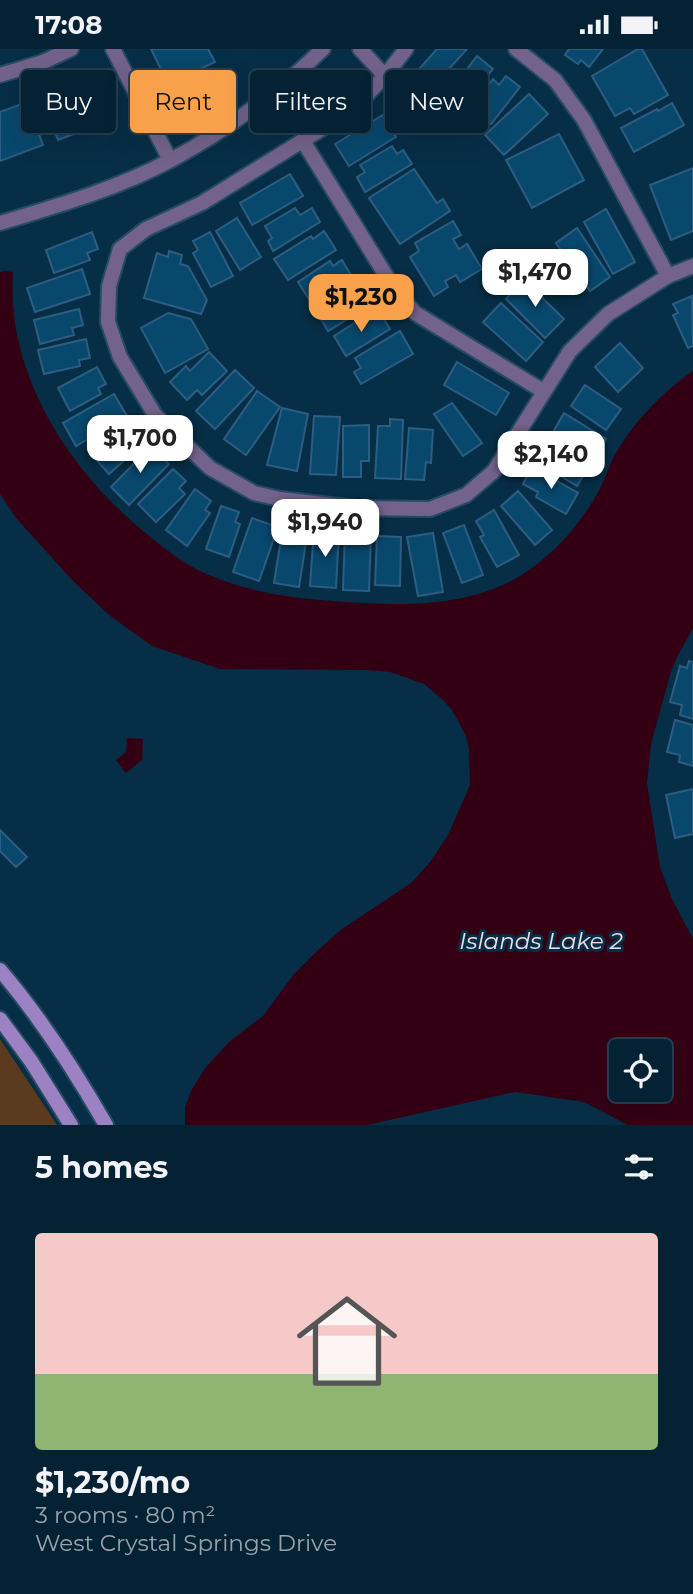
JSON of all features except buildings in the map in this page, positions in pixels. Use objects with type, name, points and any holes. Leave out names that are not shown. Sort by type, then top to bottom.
[{"type":"main road","points":[[0,970],[54,1042],[106,1125]]},
{"type":"main road","points":[[0,1019],[31,1061],[71,1125]]},
{"type":"street","points":[[0,75],[43,62],[71,49]]},
{"type":"street","points":[[113,49],[170,160]]},
{"type":"street","points":[[0,223],[55,207],[170,160],[242,116],[295,76],[323,49]]},
{"type":"street","points":[[360,49],[385,76],[352,110],[202,203],[146,229],[120,249],[109,286],[108,322],[120,357],[155,415],[210,468],[254,493],[280,499],[356,508],[430,509],[466,495],[494,471],[570,351],[608,314],[668,276],[693,266]]},
{"type":"street","points":[[516,49],[555,80],[584,121],[668,276]]},
{"type":"street","points":[[389,70],[402,51]]},
{"type":"street","points":[[303,141],[393,287],[415,313],[543,391]]},
{"type":"shaded area","points":[[0,1039],[57,1125],[0,1125]]},
{"type":"water","name":"Islands Lake 2","points":[[5,271],[13,272],[14,310],[20,347],[31,382],[47,416],[90,478],[116,506],[174,556],[228,582],[285,596],[364,603],[440,602],[478,594],[513,580],[550,553],[571,531],[597,494],[614,456],[633,428],[661,397],[693,371],[693,628],[670,675],[651,744],[647,783],[660,867],[672,899],[693,939],[693,1125],[628,1125],[584,1102],[515,1092],[367,1125],[185,1125],[185,1107],[192,1089],[205,1068],[230,1041],[263,1016],[294,974],[318,950],[342,929],[411,883],[430,862],[448,835],[470,785],[466,736],[452,710],[442,699],[424,684],[390,672],[220,669],[152,646],[109,615],[72,580],[16,518],[0,494],[0,272]]},
{"type":"water","points":[[127,738],[143,739],[142,760],[126,773],[116,760],[126,752]]}]
